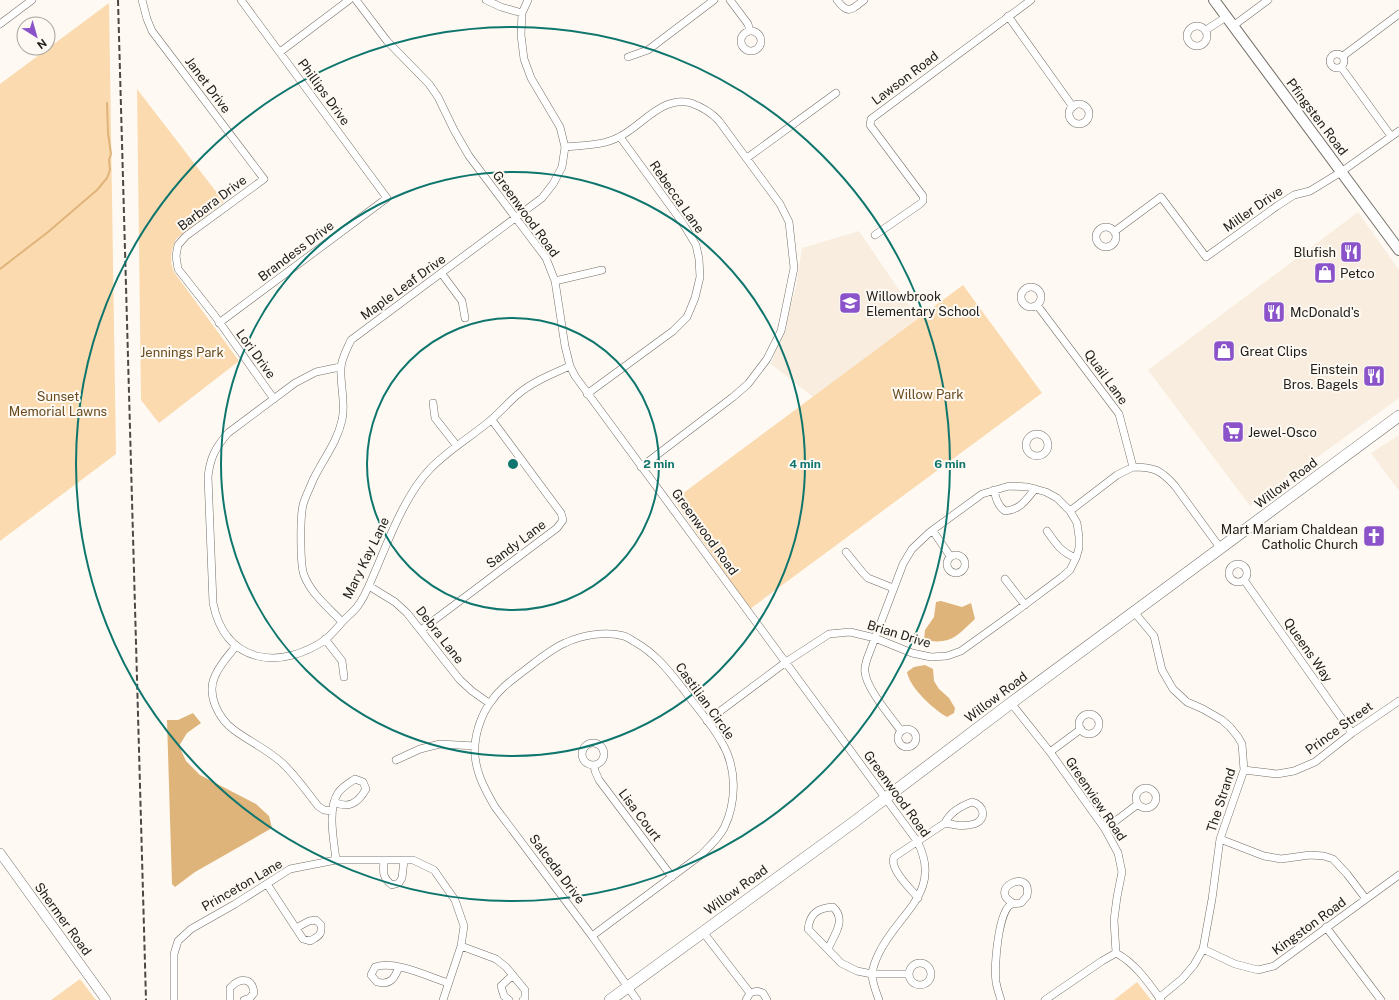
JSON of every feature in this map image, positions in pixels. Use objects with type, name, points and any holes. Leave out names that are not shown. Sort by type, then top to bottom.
[{"type":"main road","name":"Pfingsten Road","points":[[1214,0],[1399,250]]},
{"type":"main road","name":"Willow Road","points":[[610,1000],[886,798],[1011,703],[1399,416]]},
{"type":"street","points":[[0,24],[32,0]]},
{"type":"street","name":"Janet Drive","points":[[142,0],[146,19],[152,31],[264,179]]},
{"type":"street","name":"Phillips Drive","points":[[241,0],[387,198]]},
{"type":"street","points":[[280,52],[349,0]]},
{"type":"street","name":"Greenwood Road","points":[[356,0],[387,41],[429,84],[438,97],[454,130],[470,156],[546,258],[555,281],[561,328],[570,366],[587,394],[886,798],[922,850],[925,861],[926,875],[918,898],[884,942],[876,959],[872,974]]},
{"type":"street","points":[[486,0],[501,7],[522,13]]},
{"type":"street","name":"Maple Leaf Drive","points":[[342,622],[314,592],[304,574],[301,532],[303,505],[313,480],[335,442],[342,419],[343,399],[340,367],[345,351],[351,340],[442,274],[542,198],[553,184],[562,167],[565,147],[560,127],[531,78],[524,59],[521,35],[522,13],[528,0]]},
{"type":"street","points":[[628,57],[648,50],[714,0]]},
{"type":"street","points":[[730,0],[748,24],[750,31]]},
{"type":"street","points":[[837,0],[845,10],[852,9],[864,0]]},
{"type":"street","name":"Lawson Road","points":[[874,235],[920,204],[923,201],[923,196],[870,125],[871,119],[1031,0]]},
{"type":"street","points":[[1233,26],[1268,0]]},
{"type":"street","points":[[1343,56],[1399,14]]},
{"type":"street","points":[[1008,16],[1073,107]]},
{"type":"street","points":[[1206,30],[1226,17]]},
{"type":"street","points":[[1342,68],[1335,69],[1331,66],[1330,62],[1334,55],[1339,54],[1343,56]]},
{"type":"street","points":[[1342,68],[1345,62],[1343,56]]},
{"type":"street","points":[[1342,68],[1391,136]]},
{"type":"street","points":[[747,158],[836,93]]},
{"type":"street","points":[[565,147],[603,144],[620,137],[663,106],[686,102],[699,105],[712,113],[747,158],[780,204],[789,222],[794,268],[781,331],[767,360],[748,384],[733,397],[641,467]]},
{"type":"street","name":"Miller Drive","points":[[1114,230],[1161,197],[1206,258],[1277,206],[1294,196],[1310,191],[1341,172],[1399,131]]},
{"type":"street","name":"Rebecca Lane","points":[[587,394],[673,330],[687,316],[696,298],[700,277],[699,259],[696,245],[682,222],[620,137]]},
{"type":"street","name":"Barbara Drive","points":[[194,290],[178,269],[176,256],[178,245],[186,236],[264,179]]},
{"type":"street","name":"Brandess Drive","points":[[219,323],[387,198]]},
{"type":"street","points":[[555,281],[602,270]]},
{"type":"street","points":[[442,274],[462,301],[465,318]]},
{"type":"street","name":"Lori Drive","points":[[194,290],[274,399]]},
{"type":"street","name":"Quail Lane","points":[[1037,305],[1119,414],[1133,467]]},
{"type":"street","name":"Mary Kay Lane","points":[[340,367],[316,372],[295,383],[228,433],[219,443],[209,464],[208,477],[213,604],[216,618],[222,630],[236,646],[251,654],[265,658],[281,657],[301,653],[325,639],[357,607],[369,586],[393,530],[415,489],[430,470],[457,446],[492,420],[518,394],[570,366]]},
{"type":"street","points":[[433,403],[435,418],[457,446]]},
{"type":"street","name":"Sandy Lane","points":[[421,630],[557,528],[563,520],[561,513],[492,420]]},
{"type":"street","points":[[902,731],[867,682],[865,671],[866,665],[875,638],[893,588],[903,564],[912,549],[982,494],[1009,486],[1028,487],[1046,492],[1057,498],[1070,511],[1116,475],[1133,467],[1151,468],[1160,471],[1167,476],[1221,549]]},
{"type":"street","points":[[994,490],[1001,508],[1005,511],[1013,510],[1021,506],[1035,489]]},
{"type":"street","name":"Brian Drive","points":[[708,721],[786,662],[829,634],[850,632],[875,638],[912,653],[931,657],[947,656],[961,651],[1025,605],[1070,570],[1079,548],[1077,523],[1070,511]]},
{"type":"street","points":[[933,531],[950,556]]},
{"type":"street","points":[[1046,531],[1058,547],[1066,554],[1076,558]]},
{"type":"street","points":[[846,552],[862,573],[868,578],[893,588]]},
{"type":"street","points":[[1005,579],[1025,605]]},
{"type":"street","name":"Queens Way","points":[[1244,580],[1352,733]]},
{"type":"street","name":"Debra Lane","points":[[369,586],[395,602],[407,613],[460,680],[489,703]]},
{"type":"street","name":"The Strand","points":[[1134,612],[1154,636],[1162,670],[1173,689],[1187,702],[1222,720],[1238,737],[1242,744],[1244,770],[1220,839],[1212,899],[1203,949],[1194,965],[1182,980],[1160,999]]},
{"type":"street","name":"Castilian Circle","points":[[489,703],[504,686],[564,643],[584,637],[604,634],[625,636],[646,648],[664,665],[708,721],[722,742],[729,758],[734,789],[730,811],[723,829],[701,856],[592,936]]},
{"type":"street","points":[[325,639],[342,661],[344,677]]},
{"type":"street","points":[[236,646],[222,663],[214,677],[213,692],[216,707],[222,719],[233,730],[281,762],[318,806],[324,810],[332,811]]},
{"type":"street","name":"Prince Street","points":[[1244,770],[1277,774],[1294,771],[1315,762],[1352,733],[1399,701]]},
{"type":"street","name":"Salceda Drive","points":[[489,703],[480,723],[475,746],[476,766],[484,789],[495,807],[592,936],[627,988],[637,1000]]},
{"type":"street","name":"Greenview Road","points":[[1011,703],[1050,752],[1105,829],[1118,853],[1122,872],[1114,920],[1116,953]]},
{"type":"street","points":[[1050,752],[1081,729]]},
{"type":"street","points":[[396,760],[420,748],[440,744],[475,746]]},
{"type":"street","name":"Lisa Court","points":[[594,765],[594,771],[599,780],[672,877]]},
{"type":"street","points":[[334,802],[346,806],[354,803],[362,796],[366,789],[363,782],[355,779],[346,784],[338,792],[334,802],[332,811],[336,860]]},
{"type":"street","points":[[918,898],[894,868],[892,861],[894,857],[945,823],[948,817],[966,804],[972,802],[975,803],[979,805],[982,810],[983,816],[974,824],[959,826],[945,823]]},
{"type":"street","points":[[1105,829],[1138,804]]},
{"type":"street","points":[[1220,839],[1264,856],[1281,859],[1324,856],[1333,859],[1347,874],[1366,900]]},
{"type":"street","name":"Shermer Road","points":[[0,853],[3,865],[106,1000]]},
{"type":"street","name":"Princeton Lane","points":[[174,1000],[174,954],[178,941],[191,929],[290,869],[336,860],[412,860],[434,870],[455,900],[464,926],[460,946],[444,1000]]},
{"type":"street","points":[[384,860],[383,871],[385,880],[392,885],[399,883],[402,878],[404,860]]},
{"type":"street","name":"Kingston Road","points":[[1203,949],[1235,964],[1258,970],[1274,966],[1399,875]]},
{"type":"street","points":[[267,884],[296,928]]},
{"type":"street","points":[[1001,1000],[996,981],[997,944],[1008,907],[1013,903]]},
{"type":"street","points":[[828,949],[840,922],[839,912],[833,907],[822,908],[813,914],[809,922],[808,929],[840,963],[857,971],[872,974],[909,974]]},
{"type":"street","points":[[1326,927],[1381,1000]]},
{"type":"street","points":[[703,932],[750,993]]},
{"type":"street","points":[[460,946],[496,959],[513,974],[525,990],[525,999],[523,1000]]},
{"type":"street","points":[[1045,1000],[1102,960],[1116,953],[1126,958],[1137,969],[1160,999]]},
{"type":"street","points":[[399,967],[448,983]]},
{"type":"street","points":[[510,1000],[504,996],[501,986],[513,974]]},
{"type":"street","points":[[872,974],[879,1000]]},
{"type":"street","points":[[230,1000],[230,988],[234,984],[244,980],[250,982],[254,993],[250,998],[244,1000]]},
{"type":"street","points":[[746,1000],[750,993],[756,991],[760,991],[768,1000]]},
{"type":"shaded area","points":[[1358,212],[1399,270],[1399,398],[1250,506],[1148,370]]},
{"type":"shaded area","name":"Willowbrook Elementary School","points":[[859,231],[918,318],[813,397],[771,364],[796,287],[802,248]]},
{"type":"shaded area","points":[[1399,435],[1399,491],[1371,453]]},
{"type":"shaded area","points":[[941,601],[962,607],[971,603],[975,619],[963,631],[952,638],[940,641],[924,640],[925,630],[934,617],[936,602]]},
{"type":"shaded area","points":[[925,665],[933,669],[934,681],[939,689],[949,698],[955,708],[954,713],[947,717],[923,698],[909,678],[907,672],[914,667]]},
{"type":"shaded area","points":[[193,713],[201,723],[187,733],[179,746],[186,761],[200,775],[256,804],[269,816],[272,828],[195,872],[175,887],[172,884],[167,720],[178,720]]},
{"type":"green space","name":"Sunset Memorial Lawns","points":[[109,3],[116,454],[0,541],[0,84],[38,56],[56,56],[56,42]]},
{"type":"green space","name":"Jennings Park","points":[[137,89],[224,202],[176,239],[171,259],[174,272],[239,361],[159,423],[141,400]]},
{"type":"green space","name":"Willow Park","points":[[963,285],[1042,393],[750,609],[674,500]]},
{"type":"green space","points":[[80,979],[96,1000],[51,1000]]},
{"type":"green space","points":[[1137,982],[1151,1000],[1114,1000]]},
{"type":"waterway","points":[[0,269],[48,232],[97,190],[107,178],[110,170],[109,160],[111,154],[108,133],[107,103]]},
{"type":"railway","points":[[118,0],[146,1000]]},
{"type":"place","name":"Blufish","points":[[1351,252]]},
{"type":"place","name":"Petco","points":[[1325,273]]},
{"type":"place","name":"Willowbrook Elementary School","points":[[850,303]]},
{"type":"place","name":"McDonald's","points":[[1274,312]]},
{"type":"place","name":"Great Clips","points":[[1224,351]]},
{"type":"place","name":"Einstein Bros. Bagels","points":[[1374,376]]},
{"type":"place","name":"Jewel-Osco","points":[[1233,432]]},
{"type":"place","name":"Mart Mariam Chaldean Catholic Church","points":[[1374,536]]}]
